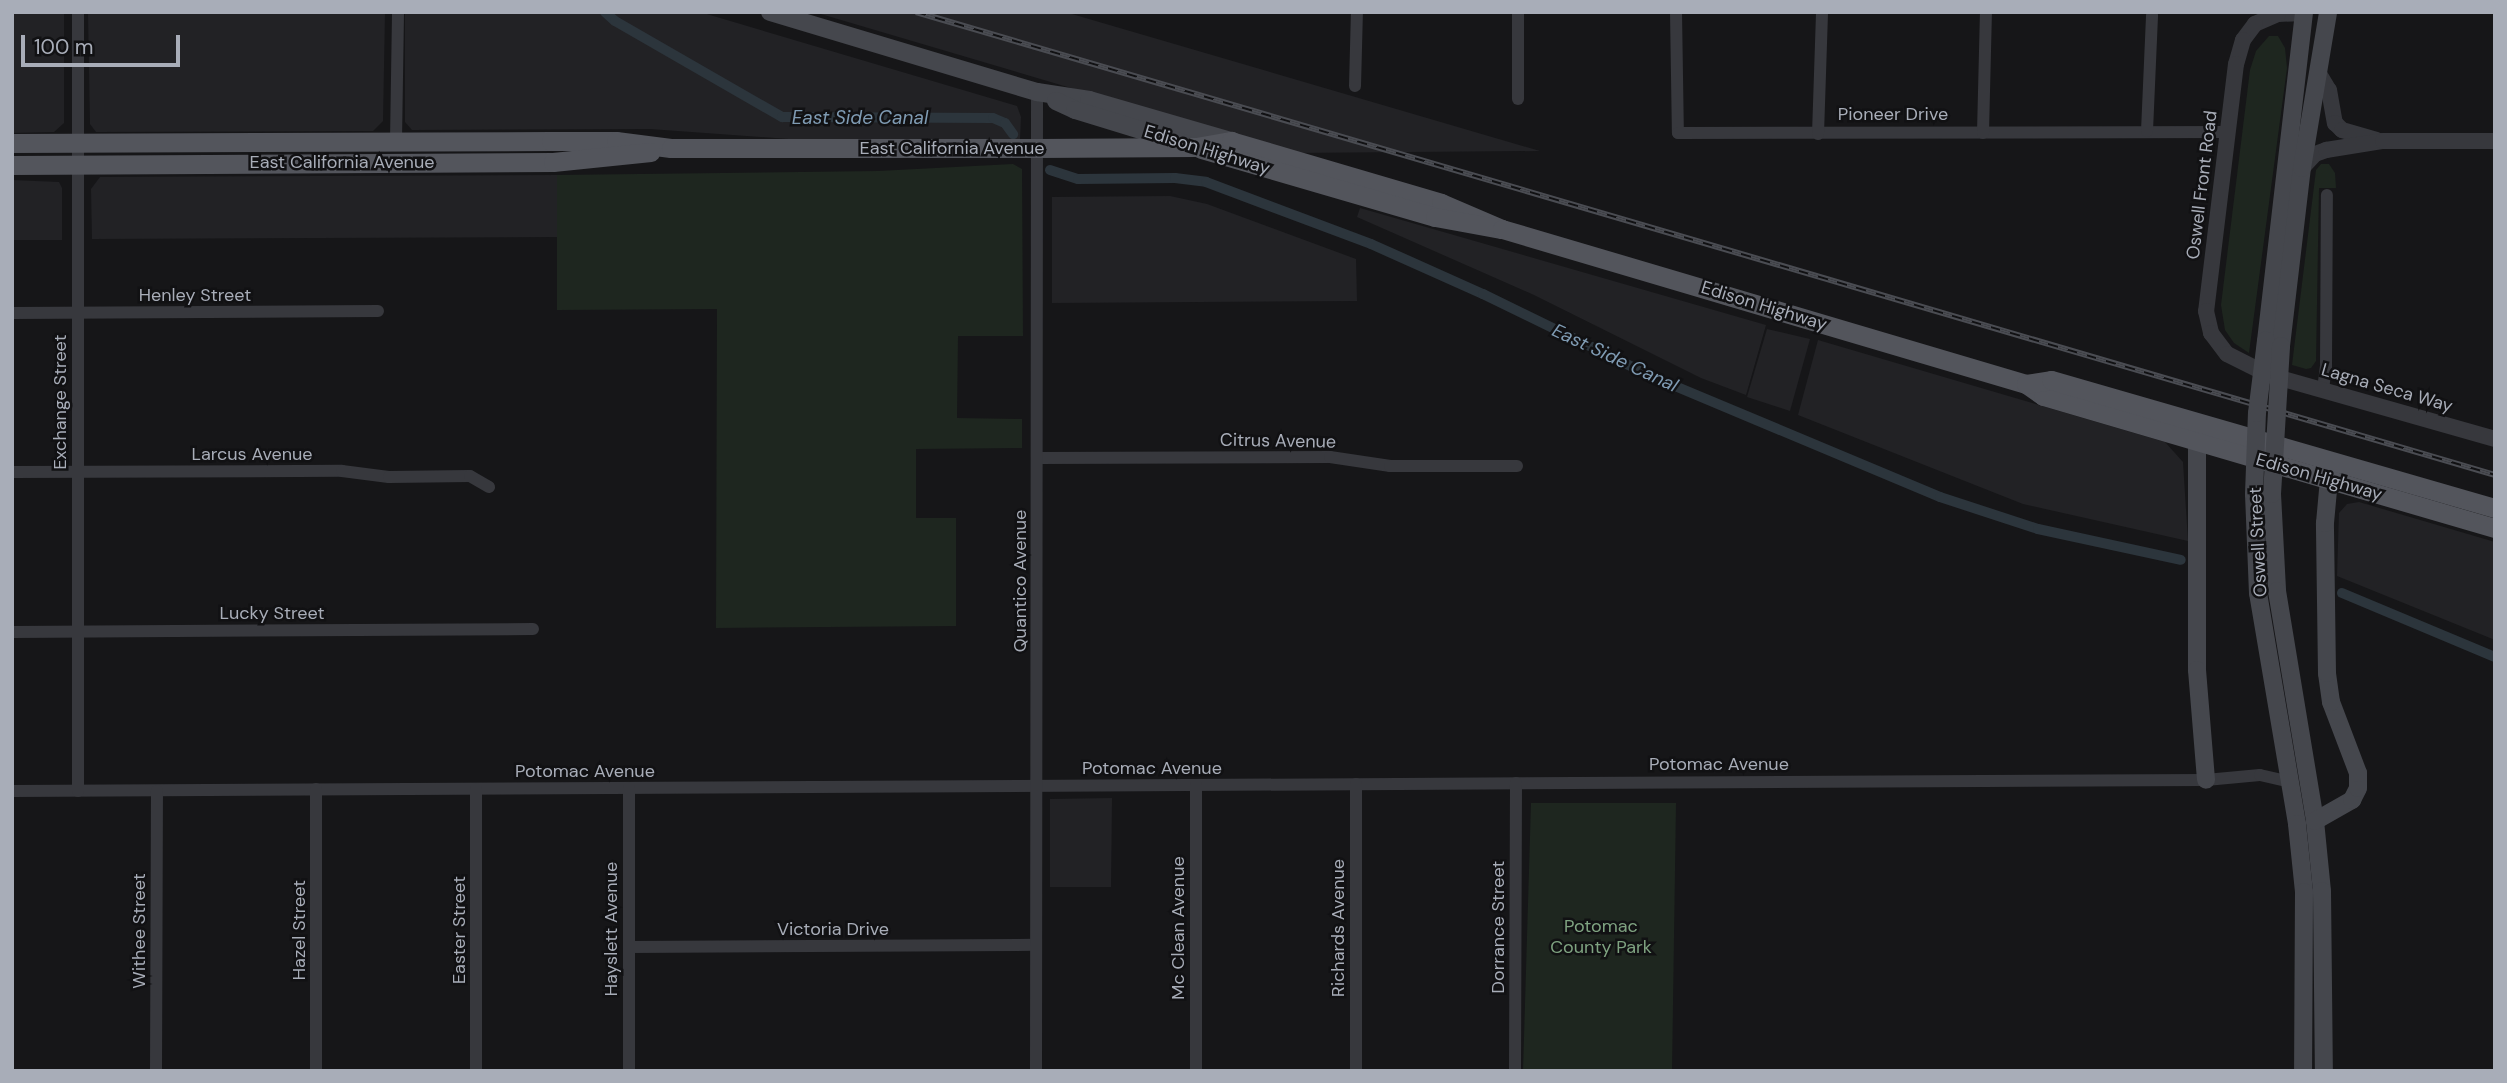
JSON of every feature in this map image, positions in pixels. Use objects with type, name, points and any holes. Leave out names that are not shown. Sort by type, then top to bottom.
[{"type":"main road","name":"Edison Highway","points":[[770,12],[1037,92],[1089,100],[1441,203],[1502,229]]},
{"type":"main road","name":"Oswell Street","points":[[2274,344],[2328,12]]},
{"type":"main road","name":"Oswell Street","points":[[2304,13],[2274,344],[2258,593],[2290,782],[2304,892],[2306,1066]]},
{"type":"main road","name":"Edison Highway","points":[[1037,92],[1075,110],[1196,148],[1435,216],[1502,229],[2026,384],[2043,396],[2200,432],[2329,470],[2495,528]]},
{"type":"main road","points":[[289,163],[324,153],[377,151],[389,148],[396,141]]},
{"type":"main road","name":"East California Avenue","points":[[12,143],[616,141],[671,148],[1196,148],[1231,141]]},
{"type":"main road","name":"East California Avenue","points":[[12,165],[553,162],[613,158],[671,148]]},
{"type":"main road","points":[[2200,432],[2197,670],[2206,780]]},
{"type":"main road","points":[[2315,821],[2352,800],[2358,788],[2358,774],[2331,702],[2327,673],[2329,470]]},
{"type":"main road","name":"Edison Highway","points":[[2329,470],[2495,508]]},
{"type":"main road","name":"Oswell Street","points":[[2263,494],[2315,821],[2322,891],[2324,1071]]},
{"type":"street","name":"Exchange Street","points":[[78,12],[78,791]]},
{"type":"street","points":[[396,141],[398,12]]},
{"type":"street","points":[[1355,86],[1357,12]]},
{"type":"street","points":[[1518,12],[1518,99]]},
{"type":"street","name":"Pioneer Drive","points":[[1676,12],[1678,133],[2228,132]]},
{"type":"street","points":[[1818,134],[1822,12]]},
{"type":"street","points":[[1983,133],[1986,12]]},
{"type":"street","name":"Oswell Front Road","points":[[2269,375],[2227,354],[2217,344],[2208,326],[2206,311],[2236,64],[2243,40],[2255,23],[2278,13],[2304,13]]},
{"type":"street","points":[[2147,131],[2152,15]]},
{"type":"street","points":[[2318,72],[2329,90],[2335,123],[2342,130],[2383,141]]},
{"type":"street","name":"Quantico Avenue","points":[[1036,1071],[1037,92]]},
{"type":"street","points":[[2302,168],[2315,155],[2326,150],[2383,141],[2495,141]]},
{"type":"street","points":[[2323,390],[2326,366],[2326,195]]},
{"type":"street","name":"Henley Street","points":[[12,313],[378,311]]},
{"type":"street","name":"Lagna Seca Way","points":[[2269,375],[2495,439]]},
{"type":"street","name":"Citrus Avenue","points":[[1037,458],[1330,457],[1390,466],[1517,466]]},
{"type":"street","name":"Larcus Avenue","points":[[12,472],[342,471],[389,477],[470,476],[489,487]]},
{"type":"street","name":"Lucky Street","points":[[12,632],[533,629]]},
{"type":"street","name":"Potomac Avenue","points":[[12,791],[2206,780],[2260,775],[2290,782]]},
{"type":"street","name":"Dorrance Street","points":[[1515,1071],[1516,783]]},
{"type":"street","name":"Richards Avenue","points":[[1356,784],[1356,1071]]},
{"type":"street","name":"Mc Clean Avenue","points":[[1196,785],[1196,1071]]},
{"type":"street","name":"Hayslett Avenue","points":[[629,788],[629,1071]]},
{"type":"street","name":"Hazel Street","points":[[316,1071],[317,789]]},
{"type":"street","name":"Easter Street","points":[[476,1071],[477,789]]},
{"type":"street","name":"Withee Street","points":[[156,791],[156,1071]]},
{"type":"street","name":"Victoria Drive","points":[[629,947],[1037,945]]},
{"type":"shaded area","points":[[12,12],[64,12],[64,123],[54,132],[12,133]]},
{"type":"shaded area","points":[[88,12],[385,12],[383,121],[373,131],[96,132],[90,124]]},
{"type":"shaded area","points":[[405,12],[700,12],[1017,106],[1021,117],[1020,140],[802,140],[650,129],[412,130],[405,122]]},
{"type":"shaded area","points":[[814,12],[1065,12],[1540,151],[1291,153]]},
{"type":"shaded area","points":[[557,175],[557,237],[92,239],[91,189],[100,177]]},
{"type":"shaded area","points":[[12,180],[59,182],[62,188],[62,240],[12,240]]},
{"type":"shaded area","points":[[1170,196],[1207,204],[1356,259],[1357,301],[1052,303],[1052,197]]},
{"type":"shaded area","points":[[1360,208],[1766,325],[1746,395],[1701,378],[1534,295],[1357,217]]},
{"type":"shaded area","points":[[1767,329],[1810,339],[1790,411],[1747,397]]},
{"type":"shaded area","points":[[1818,340],[2165,442],[2183,462],[2188,541],[2023,504],[1798,415]]},
{"type":"shaded area","points":[[2359,502],[2495,542],[2495,640],[2337,576],[2339,513],[2347,504]]},
{"type":"shaded area","points":[[1112,798],[1111,887],[1050,887],[1050,799]]},
{"type":"green space","points":[[2269,36],[2278,36],[2285,48],[2287,68],[2249,353],[2234,343],[2225,330],[2221,305],[2250,70],[2256,51]]},
{"type":"green space","points":[[1013,164],[1022,169],[1023,336],[958,336],[957,418],[1022,419],[1022,448],[916,449],[916,518],[956,518],[956,626],[716,628],[717,309],[557,310],[557,175],[878,171]]},
{"type":"green space","points":[[2321,164],[2329,164],[2335,173],[2336,188],[2319,188],[2316,361],[2311,368],[2306,369],[2292,365],[2316,170]]},
{"type":"green space","name":"Potomac County Park","points":[[1531,803],[1676,803],[1672,1071],[1523,1071]]},
{"type":"waterway","name":"East Side Canal","points":[[605,12],[615,21],[782,117],[993,118],[1005,123],[1013,134]]},
{"type":"waterway","name":"East Side Canal","points":[[1050,170],[1078,179],[1175,178],[1206,182],[1371,244],[1483,294],[1651,376],[1940,497],[2038,529],[2181,560]]},
{"type":"waterway","name":"East Side Canal","points":[[2342,593],[2495,657]]},
{"type":"railway","points":[[916,12],[2495,475]]}]
